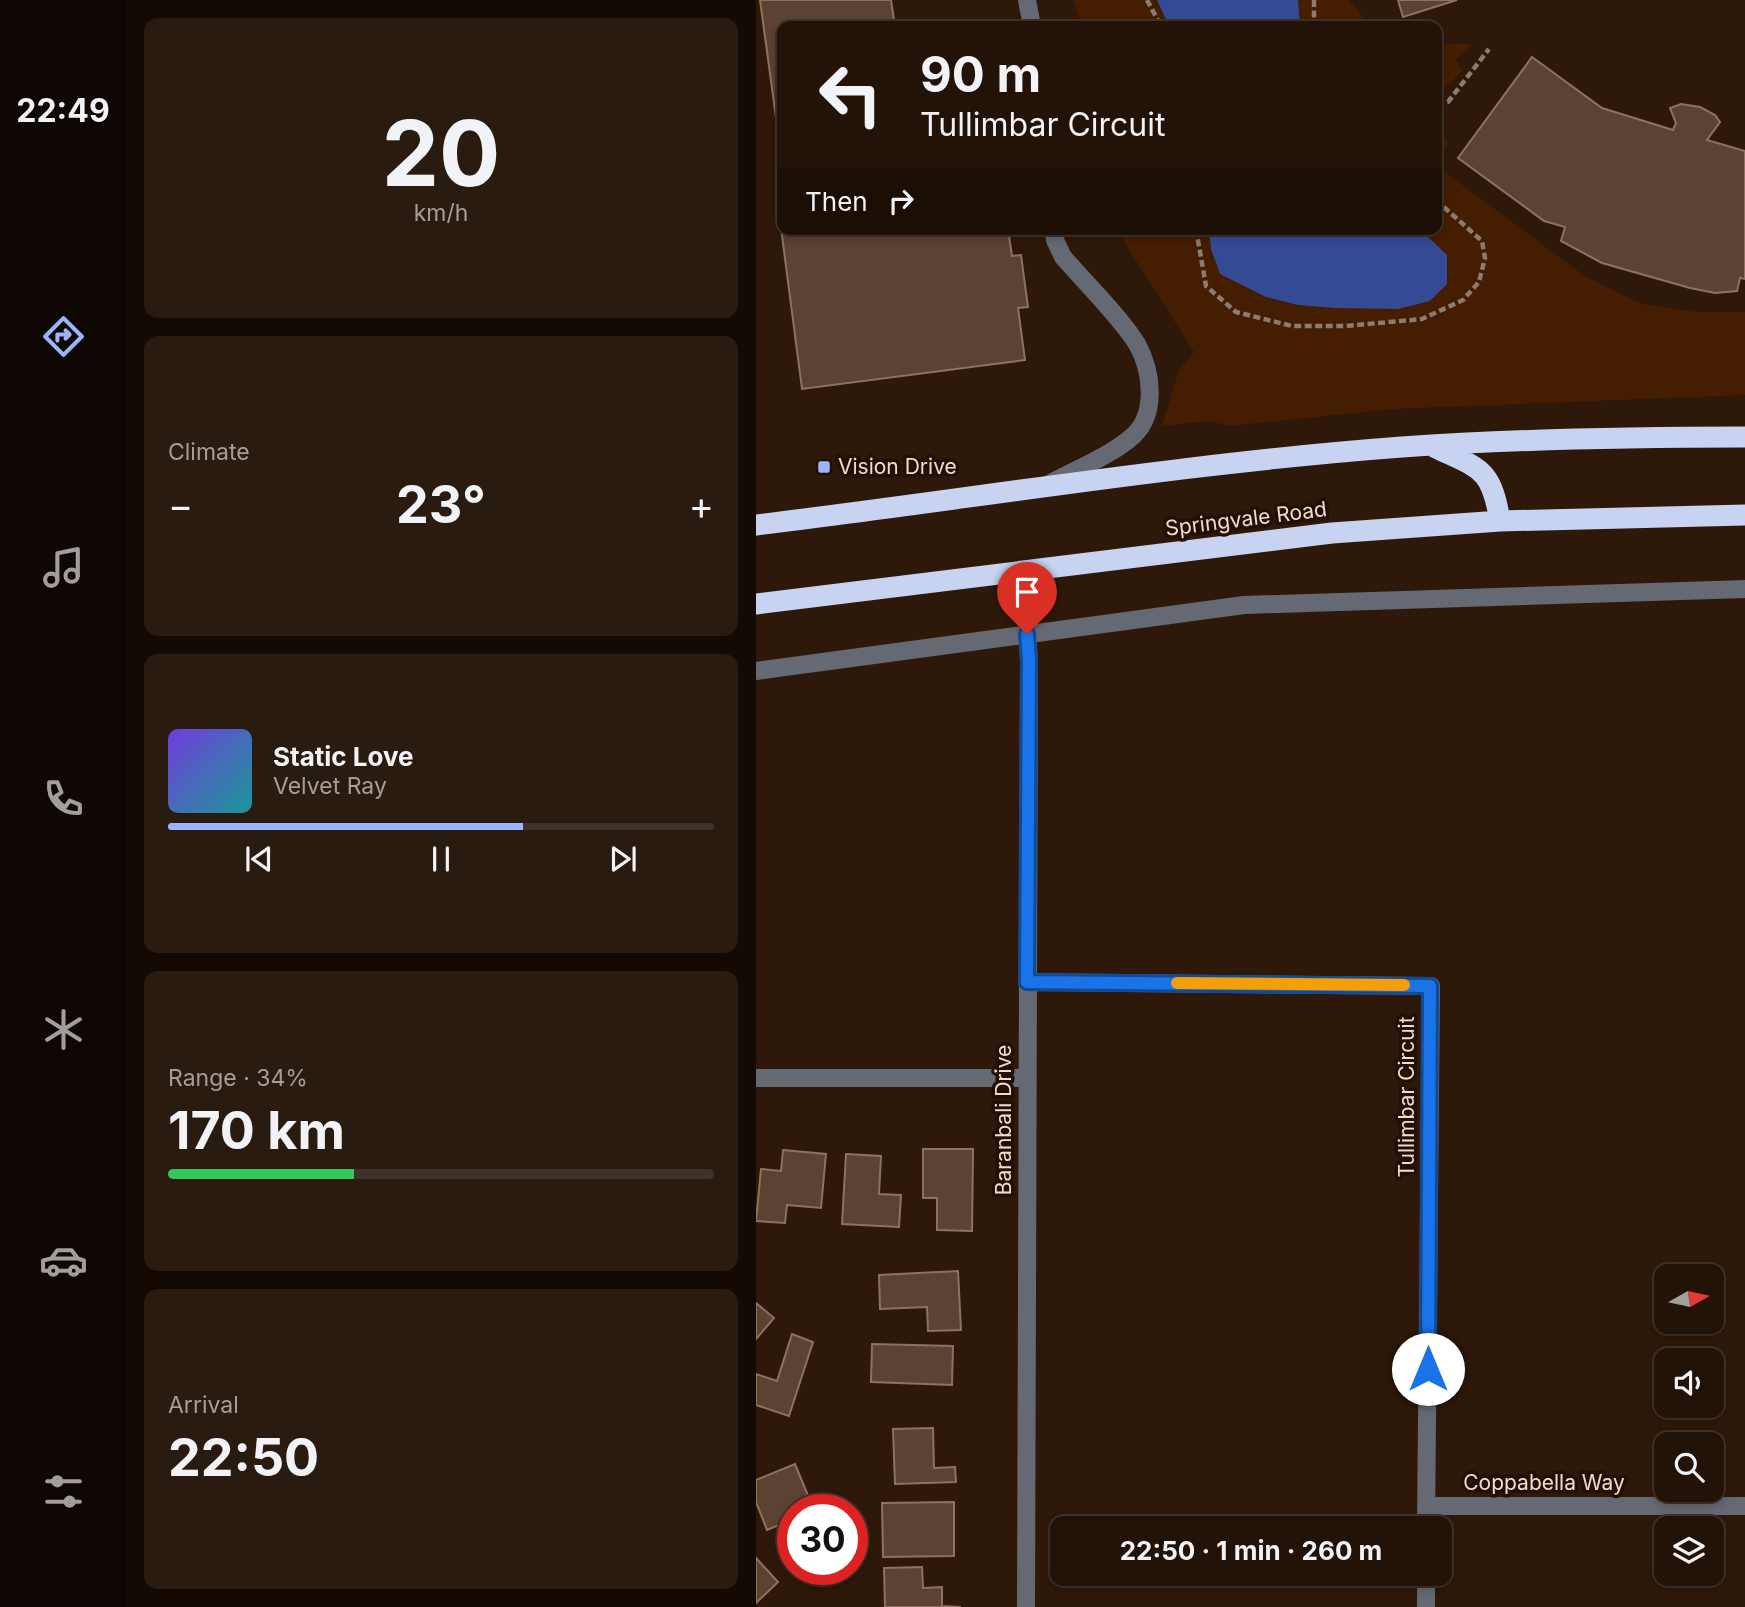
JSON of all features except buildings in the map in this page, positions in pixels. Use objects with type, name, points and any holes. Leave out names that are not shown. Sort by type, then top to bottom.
[{"type":"highway","points":[[756,524],[1272,460],[1432,446],[1745,437]]},
{"type":"highway","points":[[1432,446],[1479,468],[1487,476],[1496,495],[1500,521]]},
{"type":"highway","name":"Springvale Road","points":[[756,604],[1332,533],[1500,521],[1745,515]]},
{"type":"street","points":[[1027,0],[1031,21]]},
{"type":"street","points":[[1039,489],[1120,445],[1139,429],[1149,412],[1150,400],[1146,369],[1137,344],[1063,257],[1055,235]]},
{"type":"street","points":[[756,671],[1244,605],[1745,589]]},
{"type":"street","name":"Baranbali Drive","points":[[1026,1607],[1027,634]]},
{"type":"street","name":"Tullimbar Circuit","points":[[1027,982],[1430,986],[1427,1516]]},
{"type":"street","points":[[756,1078],[1027,1078]]},
{"type":"street","name":"Coppabella Way","points":[[1427,1506],[1745,1506]]},
{"type":"street","points":[[1426,1586],[1426,1607]]},
{"type":"path","points":[[1147,0],[1158,21]]},
{"type":"path","points":[[1314,0],[1314,21]]},
{"type":"path","points":[[1442,103],[1448,102],[1489,49]]},
{"type":"path","points":[[1197,235],[1206,286],[1237,312],[1292,326],[1346,326],[1422,319],[1463,300],[1479,282],[1485,258],[1482,241],[1442,205]]},
{"type":"shaded area","points":[[1073,0],[1349,0],[1366,21],[1080,21]]},
{"type":"shaded area","points":[[1442,44],[1472,44],[1456,60],[1462,70],[1451,83],[1442,88]]},
{"type":"shaded area","points":[[1442,132],[1448,143],[1442,157]]},
{"type":"shaded area","points":[[1442,170],[1585,276],[1642,304],[1698,312],[1745,312],[1745,395],[1393,409],[1229,426],[1210,421],[1162,426],[1179,370],[1194,352],[1120,235],[1442,235]]},
{"type":"water","points":[[1157,0],[1298,0],[1300,21],[1167,21]]},
{"type":"water","points":[[1210,235],[1426,235],[1447,255],[1447,284],[1430,301],[1398,309],[1298,305],[1266,297],[1220,274],[1211,249]]},
{"type":"slow traffic","points":[[1177,983],[1404,985]]},
{"type":"place","name":"Vision Drive","points":[[824,467]]},
{"type":"route","points":[[1027,634],[1027,982],[1430,986],[1428,1369]]}]
